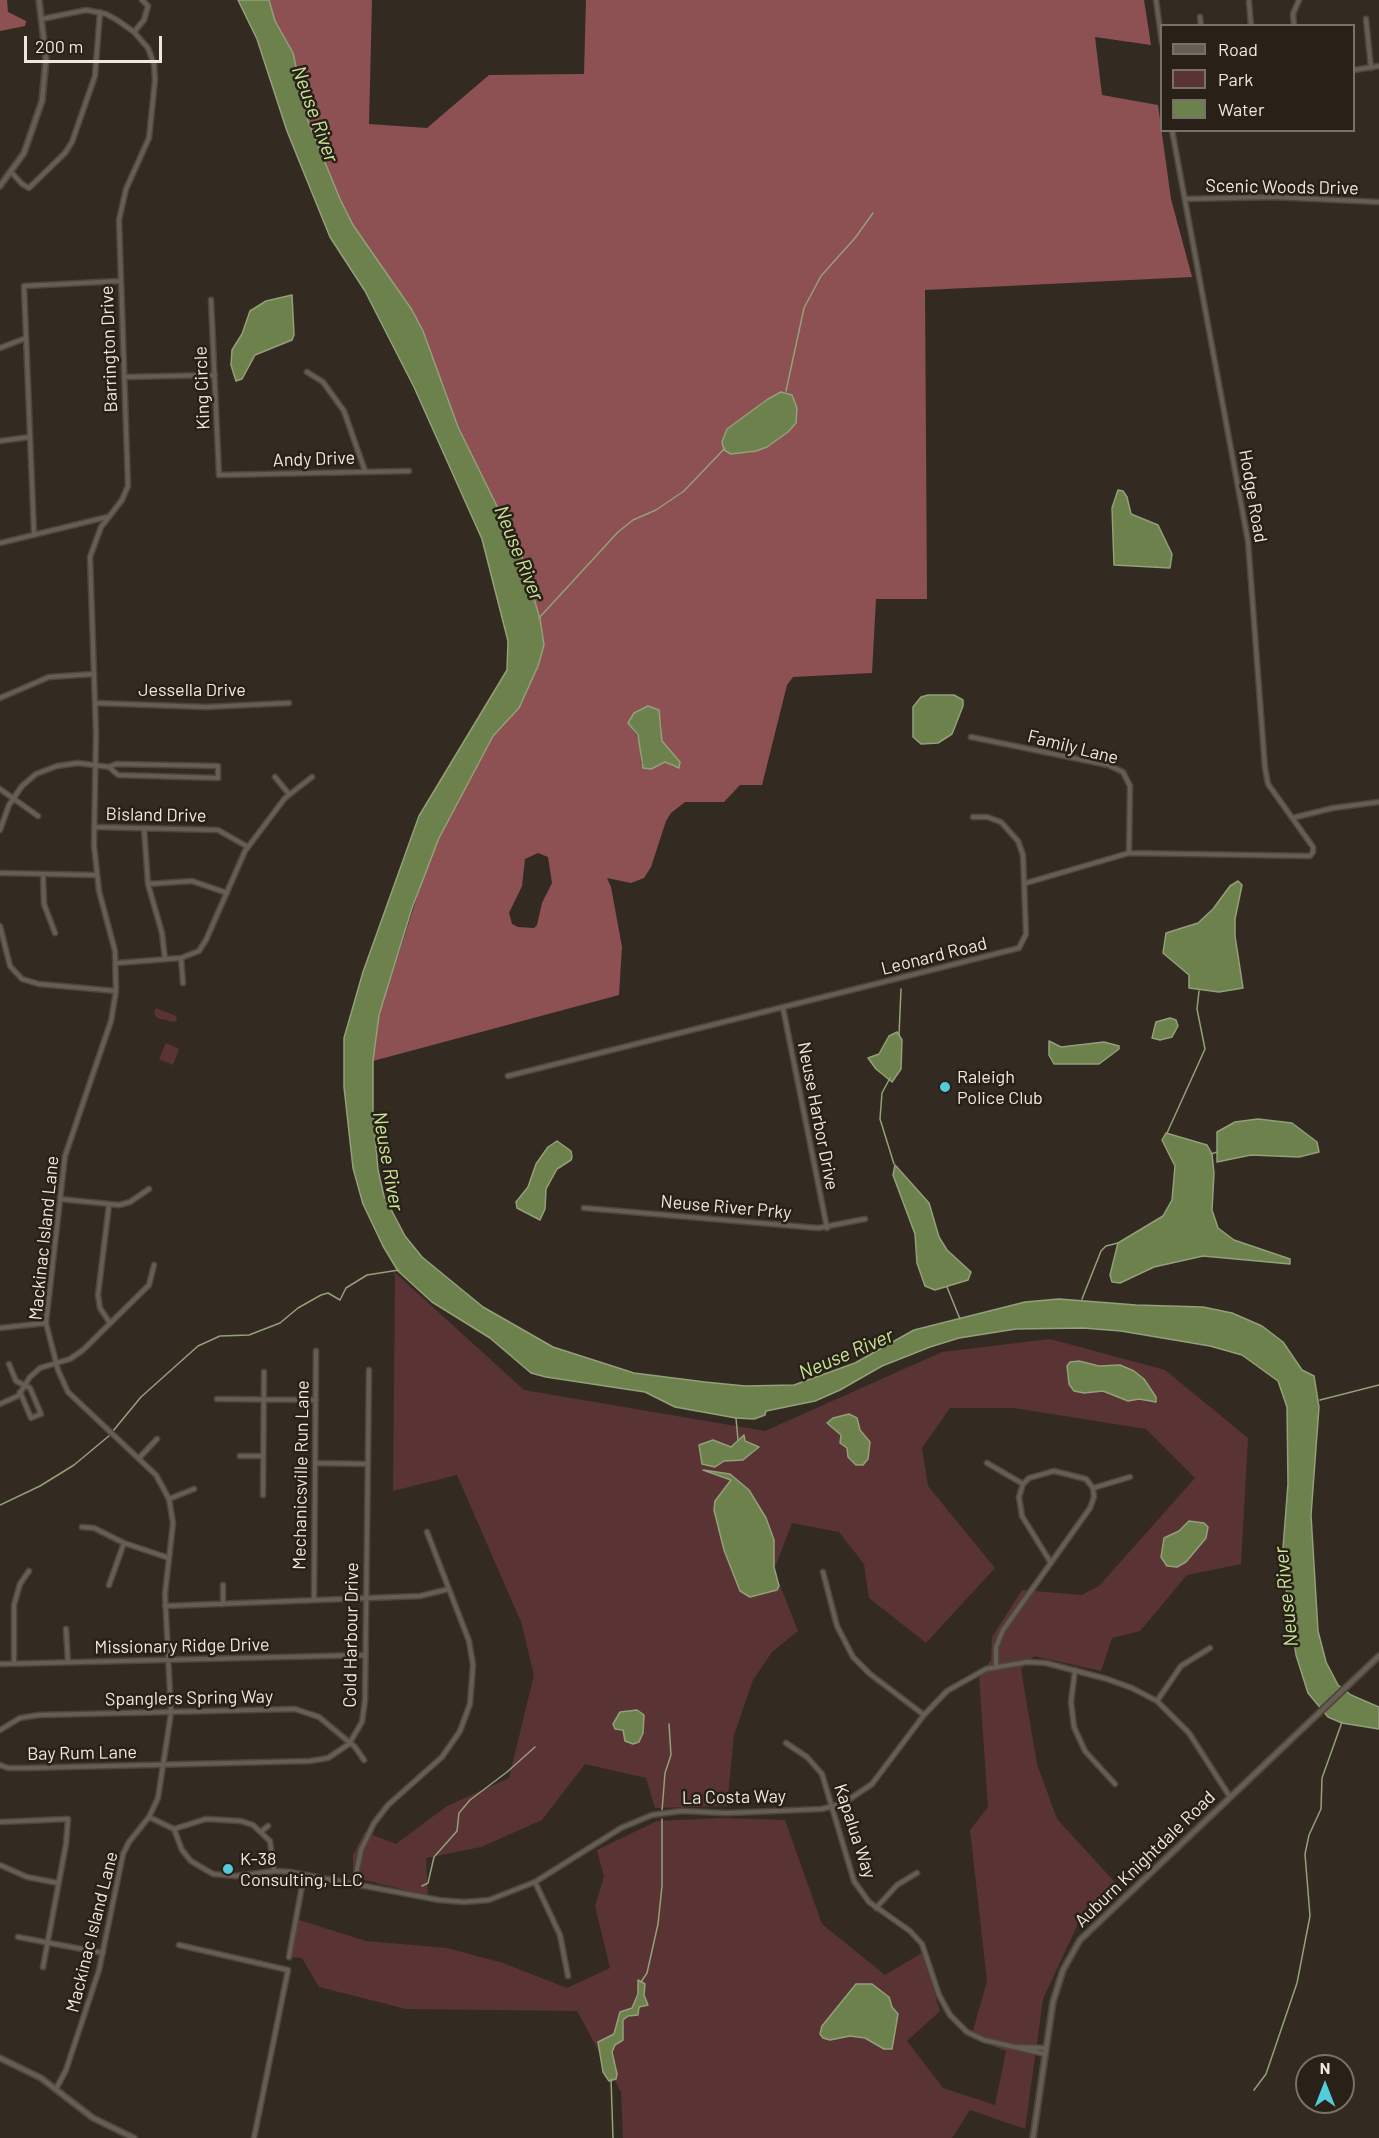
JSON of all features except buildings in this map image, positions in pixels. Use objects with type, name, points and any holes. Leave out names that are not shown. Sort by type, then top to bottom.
[{"type":"street","points":[[0,186],[12,173],[29,143],[42,101],[46,59],[39,0]]},
{"type":"street","points":[[134,32],[144,20],[148,6],[142,0]]},
{"type":"street","points":[[1156,0],[1160,34]]},
{"type":"street","points":[[1294,24],[1293,14],[1299,0]]},
{"type":"street","points":[[1249,2],[1251,24]]},
{"type":"street","points":[[12,173],[21,184],[29,188],[65,153],[72,142],[95,76],[100,12],[78,10],[42,19]]},
{"type":"street","name":"Barrington Drive","points":[[96,765],[90,557],[95,538],[122,500],[128,486],[118,232],[121,209],[148,138],[155,81],[151,52],[134,32],[100,12]]},
{"type":"street","points":[[1200,17],[1201,24]]},
{"type":"street","points":[[1365,19],[1371,68]]},
{"type":"street","points":[[1355,70],[1379,66]]},
{"type":"street","name":"Hodge Road","points":[[1129,854],[1310,856],[1313,847],[1268,784],[1264,768],[1248,541],[1172,132]]},
{"type":"street","name":"Scenic Woods Drive","points":[[1185,199],[1273,197],[1379,202]]},
{"type":"street","points":[[34,534],[26,285],[120,281]]},
{"type":"street","name":"King Circle","points":[[211,300],[219,475]]},
{"type":"street","points":[[0,348],[26,338]]},
{"type":"street","points":[[307,372],[323,382],[344,411],[365,471]]},
{"type":"street","points":[[124,377],[215,375]]},
{"type":"street","points":[[0,441],[30,437]]},
{"type":"street","name":"Andy Drive","points":[[219,475],[409,471]]},
{"type":"street","points":[[0,543],[108,517]]},
{"type":"street","points":[[0,698],[49,677],[94,674]]},
{"type":"street","name":"Jessella Drive","points":[[95,703],[206,707],[289,703]]},
{"type":"street","name":"Family Lane","points":[[971,737],[1108,765],[1123,772],[1130,786],[1129,854]]},
{"type":"street","points":[[0,830],[13,798],[28,781],[47,769],[69,764],[109,767],[116,764],[218,766],[218,778],[124,776],[114,773],[109,767]]},
{"type":"street","name":"Mackinac Island Lane","points":[[56,2089],[66,2070],[89,2004],[103,1953],[123,1854],[129,1842],[149,1816],[158,1798],[171,1713],[165,1606],[173,1523],[169,1499],[156,1475],[74,1400],[64,1386],[46,1323],[68,1145],[111,1021],[116,991],[117,963],[96,875],[94,827],[96,765]]},
{"type":"street","points":[[275,777],[289,794]]},
{"type":"street","points":[[117,963],[193,955],[202,946],[248,847],[289,794],[312,777]]},
{"type":"street","points":[[0,789],[38,816]]},
{"type":"street","points":[[1292,818],[1333,808],[1379,802]]},
{"type":"street","name":"Leonard Road","points":[[508,1076],[1019,948],[1026,934],[1026,883],[1023,855],[1011,831],[987,817],[973,818]]},
{"type":"street","name":"Bisland Drive","points":[[94,827],[218,830],[248,847]]},
{"type":"street","points":[[144,828],[148,885],[162,933],[165,959]]},
{"type":"street","points":[[1026,883],[1129,854]]},
{"type":"street","points":[[0,873],[96,875]]},
{"type":"street","points":[[43,874],[44,904],[55,933]]},
{"type":"street","points":[[148,885],[192,881],[227,893]]},
{"type":"street","points":[[0,926],[10,966],[22,978],[39,984],[116,991]]},
{"type":"street","points":[[181,958],[183,983]]},
{"type":"street","name":"Neuse Harbor Drive","points":[[783,1008],[826,1228]]},
{"type":"street","points":[[60,1199],[109,1205],[130,1202],[149,1189]]},
{"type":"street","points":[[109,1205],[98,1299],[101,1312],[110,1323]]},
{"type":"street","name":"Neuse River Prky","points":[[584,1208],[826,1228],[865,1219]]},
{"type":"street","points":[[0,1404],[18,1396],[24,1385],[40,1368],[76,1356],[149,1285],[154,1265]]},
{"type":"street","points":[[0,1328],[46,1323]]},
{"type":"street","name":"Mechanicsville Run Lane","points":[[314,1600],[316,1351]]},
{"type":"street","points":[[9,1364],[16,1381],[30,1388],[41,1414],[32,1418],[20,1391]]},
{"type":"street","name":"Cold Harbour Drive","points":[[349,1743],[362,1722],[369,1370]]},
{"type":"street","points":[[263,1495],[264,1372]]},
{"type":"street","points":[[217,1399],[316,1400]]},
{"type":"street","points":[[139,1458],[158,1439]]},
{"type":"street","points":[[240,1456],[263,1456]]},
{"type":"street","points":[[315,1463],[368,1464]]},
{"type":"street","points":[[987,1463],[1023,1484]]},
{"type":"street","points":[[996,1665],[995,1651],[999,1636],[1051,1563],[1090,1508],[1094,1497],[1093,1488],[1082,1477],[1053,1471],[1035,1475],[1023,1484],[1019,1497],[1020,1510],[1051,1563]]},
{"type":"street","points":[[1093,1488],[1130,1477]]},
{"type":"street","points":[[169,1499],[194,1489]]},
{"type":"street","points":[[82,1527],[94,1528],[124,1543],[169,1558]]},
{"type":"street","points":[[354,1884],[361,1850],[374,1823],[388,1805],[442,1757],[460,1731],[472,1692],[472,1659],[465,1630],[427,1532]]},
{"type":"street","points":[[109,1585],[124,1543]]},
{"type":"street","points":[[14,1663],[14,1605],[20,1584],[29,1571]]},
{"type":"street","points":[[824,1572],[837,1626],[853,1658],[870,1674],[924,1715]]},
{"type":"street","points":[[223,1585],[223,1604]]},
{"type":"street","points":[[165,1606],[428,1595],[449,1589]]},
{"type":"street","points":[[66,1629],[68,1662]]},
{"type":"street","points":[[1157,1701],[1181,1666],[1210,1648]]},
{"type":"street","name":"Missionary Ridge Drive","points":[[0,1664],[365,1655]]},
{"type":"street","name":"Auburn Knightdale Road","points":[[1033,2138],[1045,2051],[1059,1978],[1080,1940],[1379,1656]]},
{"type":"street","name":"La Costa Way","points":[[174,1829],[179,1845],[191,1861],[213,1874],[236,1876],[274,1871],[464,1902],[496,1898],[535,1882],[621,1828],[652,1815],[681,1811],[727,1813],[833,1808],[858,1795],[872,1784],[924,1715],[954,1686],[996,1665],[1036,1662],[1076,1670],[1124,1685],[1157,1701],[1189,1733],[1230,1797]]},
{"type":"street","points":[[1076,1670],[1071,1702],[1074,1727],[1085,1751],[1115,1784]]},
{"type":"street","name":"Spanglers Spring Way","points":[[0,1730],[14,1721],[32,1716],[295,1709],[319,1717],[349,1743],[364,1760]]},
{"type":"street","points":[[164,1765],[310,1761],[328,1758],[349,1743]]},
{"type":"street","name":"Kapalua Way","points":[[786,1743],[807,1757],[822,1774],[854,1881],[876,1908],[919,1940],[925,1949],[942,2002],[960,2026],[984,2040],[1045,2051]]},
{"type":"street","name":"Bay Rum Lane","points":[[0,1765],[8,1768],[27,1768],[164,1765]]},
{"type":"street","points":[[149,1816],[174,1829],[206,1819],[241,1821],[262,1831],[270,1841],[274,1871]]},
{"type":"street","points":[[0,1821],[68,1819],[43,1967]]},
{"type":"street","points":[[262,1831],[268,1826]]},
{"type":"street","points":[[0,1865],[27,1877],[58,1883]]},
{"type":"street","points":[[876,1908],[897,1885],[917,1873]]},
{"type":"street","points":[[289,1957],[304,1875]]},
{"type":"street","points":[[535,1882],[562,1942],[568,1976]]},
{"type":"street","points":[[18,1937],[103,1953]]},
{"type":"street","points":[[179,1945],[288,1970],[254,2138]]},
{"type":"street","points":[[0,2058],[26,2069],[93,2118],[134,2138]]},
{"type":"green space","points":[[156,1008],[176,1016],[177,1020],[174,1022],[157,1018],[154,1013]]},
{"type":"green space","points":[[166,1043],[179,1049],[173,1065],[159,1059]]},
{"type":"green space","points":[[391,1269],[524,1390],[765,1431],[942,1352],[1050,1339],[1165,1370],[1248,1438],[1241,1564],[1187,1575],[1140,1631],[1112,1638],[1101,1671],[1034,1656],[1021,1669],[1037,1764],[1057,1819],[1123,1891],[1082,1915],[1043,1999],[1025,2129],[970,2110],[952,2138],[623,2138],[621,2092],[577,2011],[406,2009],[319,1987],[302,1958],[291,1957],[296,1919],[366,1941],[447,1948],[503,1963],[567,1988],[610,1968],[595,1906],[604,1877],[597,1850],[657,1821],[721,1818],[785,1820],[822,1924],[885,1975],[922,1953],[940,2011],[907,2041],[943,2088],[995,2105],[1006,2051],[971,2038],[987,1981],[970,1830],[988,1807],[979,1676],[991,1660],[992,1637],[1022,1590],[1082,1595],[1099,1586],[1195,1478],[1146,1429],[1014,1408],[950,1408],[922,1448],[928,1486],[995,1568],[926,1643],[869,1598],[864,1564],[839,1532],[792,1523],[774,1570],[798,1631],[772,1652],[753,1680],[734,1735],[727,1806],[655,1808],[646,1778],[585,1764],[542,1820],[481,1847],[426,1858],[428,1896],[353,1877],[353,1855],[365,1832],[396,1844],[447,1806],[509,1778],[534,1675],[521,1622],[457,1475],[393,1491],[395,1275]]},
{"type":"shaded area","points":[[0,0],[7,0],[8,12],[26,21],[25,26],[0,31]]},
{"type":"shaded area","points":[[269,0],[372,0],[369,124],[427,128],[489,75],[584,74],[586,0],[1144,0],[1151,45],[1095,37],[1102,95],[1158,105],[1171,199],[1192,277],[925,290],[927,599],[876,599],[872,673],[793,677],[787,685],[762,785],[740,785],[724,802],[685,802],[671,813],[666,821],[651,867],[644,878],[631,883],[607,878],[611,887],[622,947],[619,995],[373,1061],[379,1015],[427,866],[439,838],[493,736],[519,708],[538,666],[544,645],[540,619],[522,557],[458,427],[423,331],[412,310],[353,225],[340,199],[308,121],[293,53],[275,21]],"holes":[[[661,720],[662,741],[680,762],[674,767],[665,762],[655,766],[641,764],[640,740],[632,729]],[[538,853],[548,857],[552,883],[542,903],[537,925],[534,928],[518,927],[512,924],[509,913],[522,886],[525,859]]]},
{"type":"water","name":"Neuse River","points":[[238,0],[269,0],[275,21],[293,53],[308,121],[340,199],[353,225],[412,310],[423,331],[458,427],[522,557],[540,619],[544,645],[538,666],[519,708],[493,736],[439,838],[412,908],[379,1015],[373,1061],[373,1112],[378,1170],[384,1196],[405,1236],[422,1257],[483,1307],[553,1347],[634,1373],[705,1382],[745,1386],[794,1385],[855,1363],[914,1330],[1025,1302],[1059,1299],[1203,1307],[1232,1313],[1262,1326],[1283,1342],[1302,1370],[1314,1376],[1319,1407],[1311,1515],[1318,1631],[1326,1662],[1338,1685],[1351,1695],[1379,1707],[1379,1729],[1342,1723],[1328,1717],[1308,1693],[1296,1655],[1282,1561],[1288,1484],[1287,1407],[1278,1381],[1242,1355],[1210,1346],[1121,1331],[1083,1328],[1016,1329],[959,1338],[930,1347],[882,1366],[840,1390],[815,1401],[766,1411],[765,1415],[754,1419],[736,1418],[675,1407],[645,1392],[531,1373],[490,1338],[432,1302],[398,1271],[363,1204],[353,1168],[344,1087],[344,1038],[363,972],[419,816],[507,670],[508,641],[482,539],[414,387],[365,291],[330,237],[287,131],[257,39]]},
{"type":"water","points":[[292,295],[294,335],[292,340],[255,355],[242,379],[236,381],[231,365],[232,350],[242,334],[250,311],[266,301]]},
{"type":"water","points":[[781,392],[792,395],[797,408],[796,423],[788,432],[767,447],[756,451],[731,454],[724,450],[722,442],[727,429]]},
{"type":"water","points":[[1118,490],[1123,491],[1127,497],[1131,514],[1158,525],[1172,554],[1170,568],[1114,565],[1112,508]]},
{"type":"water","points":[[954,695],[963,700],[963,706],[952,734],[938,743],[921,744],[913,737],[913,707],[921,697]]},
{"type":"water","points":[[648,706],[659,710],[662,741],[680,762],[679,768],[665,762],[651,769],[643,768],[638,735],[628,723],[634,713]]},
{"type":"water","points":[[1238,881],[1242,885],[1235,919],[1235,936],[1243,988],[1219,992],[1189,988],[1189,975],[1163,953],[1166,933],[1198,923],[1213,909],[1230,886]]},
{"type":"water","points":[[1170,1018],[1176,1020],[1178,1026],[1172,1037],[1160,1040],[1152,1038],[1156,1022]]},
{"type":"water","points":[[897,1032],[902,1040],[901,1069],[892,1082],[876,1069],[868,1058],[879,1054],[889,1036]]},
{"type":"water","points":[[1049,1041],[1061,1047],[1104,1042],[1119,1046],[1119,1049],[1099,1064],[1054,1064],[1049,1055]]},
{"type":"water","points":[[1258,1119],[1292,1123],[1317,1142],[1319,1152],[1299,1157],[1251,1155],[1217,1162],[1217,1132],[1235,1122]]},
{"type":"water","points":[[1166,1133],[1207,1145],[1212,1154],[1214,1173],[1212,1210],[1218,1228],[1234,1240],[1290,1259],[1290,1264],[1203,1256],[1154,1267],[1120,1283],[1112,1282],[1110,1275],[1118,1243],[1163,1216],[1172,1200],[1175,1166],[1162,1140]]},
{"type":"water","points":[[557,1141],[571,1151],[572,1157],[557,1169],[546,1189],[545,1209],[540,1220],[517,1208],[516,1202],[528,1187],[536,1164],[548,1147]]},
{"type":"water","points":[[895,1165],[929,1203],[939,1237],[947,1250],[971,1272],[968,1280],[935,1290],[925,1286],[917,1263],[915,1234],[893,1175]]},
{"type":"water","points":[[1079,1361],[1099,1366],[1120,1365],[1134,1371],[1144,1379],[1156,1397],[1156,1402],[1139,1399],[1128,1401],[1103,1391],[1084,1393],[1074,1391],[1069,1384],[1067,1366],[1070,1362]]},
{"type":"water","points":[[849,1414],[857,1418],[860,1430],[870,1442],[868,1459],[863,1465],[856,1465],[848,1457],[847,1448],[840,1443],[841,1435],[827,1423],[833,1418]]},
{"type":"water","points":[[744,1435],[745,1441],[759,1447],[743,1460],[724,1461],[715,1467],[702,1464],[699,1445],[713,1440],[731,1447]]},
{"type":"water","points":[[703,1470],[730,1474],[749,1490],[766,1518],[774,1540],[774,1567],[779,1586],[777,1590],[750,1597],[740,1591],[724,1550],[714,1510],[715,1501],[731,1480]]},
{"type":"water","points":[[1189,1521],[1204,1523],[1208,1527],[1206,1538],[1186,1562],[1177,1567],[1167,1566],[1161,1557],[1164,1538],[1179,1531]]},
{"type":"water","points":[[637,1710],[644,1715],[643,1733],[639,1742],[633,1744],[625,1741],[623,1730],[615,1729],[613,1724],[620,1712]]},
{"type":"water","points":[[638,1980],[645,1984],[644,1995],[648,2005],[639,2007],[638,2015],[628,2016],[623,2020],[623,2040],[615,2045],[612,2052],[616,2079],[609,2081],[603,2072],[598,2042],[614,2034],[620,2012],[632,2008],[638,1994]]},
{"type":"water","points":[[856,1984],[872,1984],[889,1997],[892,2007],[898,2014],[892,2049],[884,2049],[865,2038],[850,2036],[830,2040],[823,2038],[820,2034],[822,2026]]},
{"type":"waterway","points":[[786,391],[804,308],[821,276],[855,238],[873,213]]},
{"type":"waterway","name":"Neuse River","points":[[539,618],[618,532],[633,520],[656,510],[684,491],[725,448]]},
{"type":"waterway","points":[[899,1035],[901,989]]},
{"type":"waterway","points":[[1167,1133],[1205,1049],[1197,1009],[1199,991]]},
{"type":"waterway","points":[[890,1078],[882,1093],[880,1119],[894,1164]]},
{"type":"waterway","points":[[1211,1154],[1217,1152]]},
{"type":"waterway","points":[[1082,1299],[1101,1251],[1106,1246],[1118,1243]]},
{"type":"waterway","points":[[113,1431],[141,1397],[198,1346],[220,1336],[249,1335],[280,1323],[298,1308],[321,1295],[328,1293],[340,1300],[346,1288],[367,1275],[399,1270]]},
{"type":"waterway","points":[[947,1287],[960,1319]]},
{"type":"waterway","points":[[1320,1400],[1379,1385]]},
{"type":"waterway","points":[[736,1418],[738,1440]]},
{"type":"waterway","points":[[0,1505],[40,1486],[74,1465],[110,1435]]},
{"type":"waterway","points":[[1254,2090],[1266,2074],[1297,1983],[1310,1916],[1305,1854],[1309,1835],[1321,1809],[1322,1778],[1342,1722]]},
{"type":"waterway","points":[[662,1811],[665,1773],[671,1755],[669,1724]]},
{"type":"waterway","points":[[422,1886],[428,1883],[434,1857],[457,1831],[459,1813],[470,1800],[535,1747]]},
{"type":"waterway","points":[[641,1982],[647,1973],[658,1924],[662,1886],[662,1819]]},
{"type":"waterway","points":[[611,2079],[613,2138]]},
{"type":"place","name":"Raleigh Police Club","points":[[945,1087]]},
{"type":"place","name":"K-38 Consulting, LLC","points":[[228,1869]]}]
